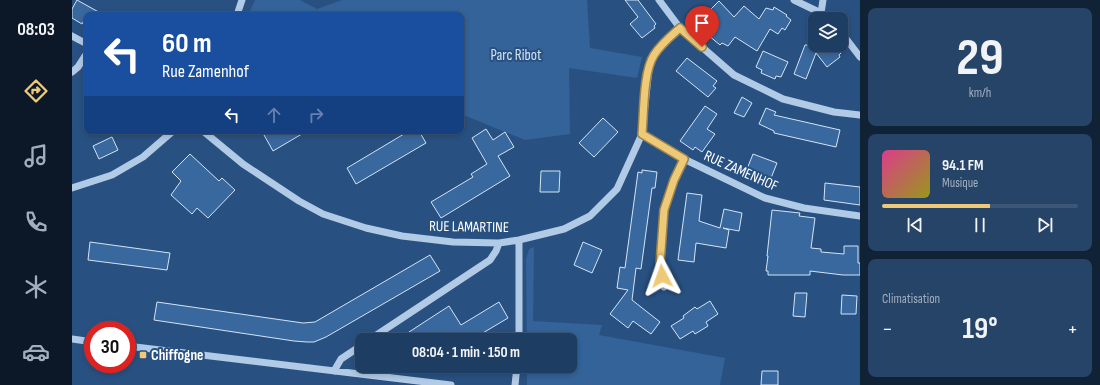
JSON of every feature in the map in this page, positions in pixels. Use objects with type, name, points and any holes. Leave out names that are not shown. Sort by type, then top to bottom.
[{"type":"street","points":[[238,12],[242,0]]},
{"type":"street","points":[[659,0],[680,28],[734,75],[783,99],[834,112],[860,115]]},
{"type":"street","points":[[794,0],[818,12]]},
{"type":"street","points":[[820,12],[823,0]]},
{"type":"street","name":"RUE LAMARTINE","points":[[207,134],[243,164],[271,184],[299,202],[323,214],[366,228],[402,236],[453,242],[499,244],[519,240],[564,229],[590,216],[617,189],[642,134],[648,68],[654,55],[680,28]]},
{"type":"street","points":[[72,36],[84,42]]},
{"type":"street","points":[[848,41],[860,57]]},
{"type":"street","points":[[72,72],[78,67],[84,58]]},
{"type":"street","points":[[72,188],[112,175],[143,157],[170,134]]},
{"type":"street","name":"RUE ZAMENHOF","points":[[642,134],[684,159],[765,198],[804,208],[860,216]]},
{"type":"street","points":[[664,287],[660,264],[664,210],[674,180],[684,159]]},
{"type":"street","points":[[519,240],[519,333]]},
{"type":"street","points":[[380,333],[490,260],[499,244]]},
{"type":"street","points":[[72,339],[84,341]]},
{"type":"street","points":[[136,347],[451,385]]},
{"type":"street","points":[[334,371],[341,359],[355,350]]},
{"type":"street","points":[[515,385],[516,373]]},
{"type":"green space","name":"Parc Ribot","points":[[255,0],[300,0],[317,9],[342,0],[587,0],[590,48],[642,57],[637,78],[569,68],[570,134],[525,140],[464,115],[464,12],[249,12]]},
{"type":"green space","points":[[534,247],[533,321],[602,325],[599,335],[725,358],[720,385],[527,385],[527,373],[577,373],[577,333],[527,333],[526,259],[529,249]]},
{"type":"building","points":[[77,0],[99,12],[84,12],[84,20],[82,24],[72,18],[72,9]]},
{"type":"building","points":[[625,0],[638,0],[656,24],[654,26],[655,28],[642,38],[630,24],[638,17]]},
{"type":"building","points":[[719,1],[734,17],[744,6],[759,19],[766,8],[773,10],[774,7],[787,15],[786,16],[791,20],[785,30],[782,28],[778,34],[770,29],[757,51],[735,37],[728,46],[722,43],[720,45],[708,35],[710,32],[707,28],[715,18],[708,12]]},
{"type":"building","points":[[805,45],[808,45],[808,52],[841,53],[839,55],[840,57],[827,67],[816,53],[806,79],[794,74]]},
{"type":"building","points":[[763,51],[788,62],[781,77],[776,76],[775,79],[761,73],[762,70],[756,67]]},
{"type":"building","points":[[687,58],[717,81],[713,86],[716,88],[708,97],[676,71]]},
{"type":"building","points":[[742,97],[752,103],[744,117],[734,113]]},
{"type":"building","points":[[705,106],[717,114],[707,129],[715,134],[702,152],[695,147],[693,150],[680,141]]},
{"type":"building","points":[[766,108],[776,112],[774,115],[840,130],[836,147],[774,133],[774,131],[759,124]]},
{"type":"building","points":[[603,118],[618,132],[594,157],[579,143]]},
{"type":"building","points":[[486,129],[493,140],[505,132],[514,147],[498,156],[510,176],[441,218],[431,202],[473,177],[471,174],[487,164],[472,138]]},
{"type":"building","points":[[266,134],[302,134],[273,151],[264,135]]},
{"type":"building","points":[[404,134],[421,134],[426,143],[356,184],[347,168]]},
{"type":"building","points":[[112,137],[118,150],[99,159],[93,146]]},
{"type":"building","points":[[190,154],[219,181],[222,178],[235,190],[208,218],[197,208],[192,214],[171,195],[181,181],[172,172]]},
{"type":"building","points":[[753,154],[777,163],[769,183],[764,186],[749,179],[750,176],[745,174]]},
{"type":"building","points":[[642,170],[657,172],[655,188],[652,188],[641,269],[636,268],[632,300],[660,322],[651,334],[633,321],[628,328],[610,314],[628,290],[617,288],[620,267],[625,268],[638,172],[642,173]]},
{"type":"building","points":[[541,171],[560,171],[559,192],[540,192]]},
{"type":"building","points":[[825,183],[860,187],[860,205],[824,200]]},
{"type":"building","points":[[687,193],[702,195],[699,221],[720,228],[724,209],[742,213],[739,231],[723,228],[729,230],[726,248],[696,243],[694,262],[678,260]]},
{"type":"building","points":[[772,210],[800,213],[799,216],[815,218],[811,248],[821,249],[821,252],[844,254],[844,246],[858,246],[860,275],[843,275],[810,271],[810,275],[768,275],[768,271],[766,271]]},
{"type":"building","points":[[90,242],[170,253],[167,270],[88,260]]},
{"type":"building","points":[[583,242],[602,250],[592,273],[574,265]]},
{"type":"building","points":[[430,255],[440,271],[326,337],[314,342],[294,341],[154,320],[157,302],[303,323],[315,322]]},
{"type":"building","points":[[795,293],[807,293],[805,317],[793,316]]},
{"type":"building","points":[[842,295],[857,296],[856,314],[841,314]]},
{"type":"building","points":[[710,301],[718,314],[706,322],[708,326],[695,334],[693,331],[680,339],[671,326],[684,318],[683,316],[695,307],[697,309]]},
{"type":"building","points":[[499,302],[508,318],[483,333],[409,332],[449,306],[461,325]]},
{"type":"building","points":[[762,371],[778,371],[778,385],[761,385]]},
{"type":"place","name":"Chiffogne","points":[[143,355]]},
{"type":"route","points":[[662,276],[660,264],[664,210],[674,180],[684,159],[642,134],[648,68],[654,55],[680,28],[702,47]]}]
